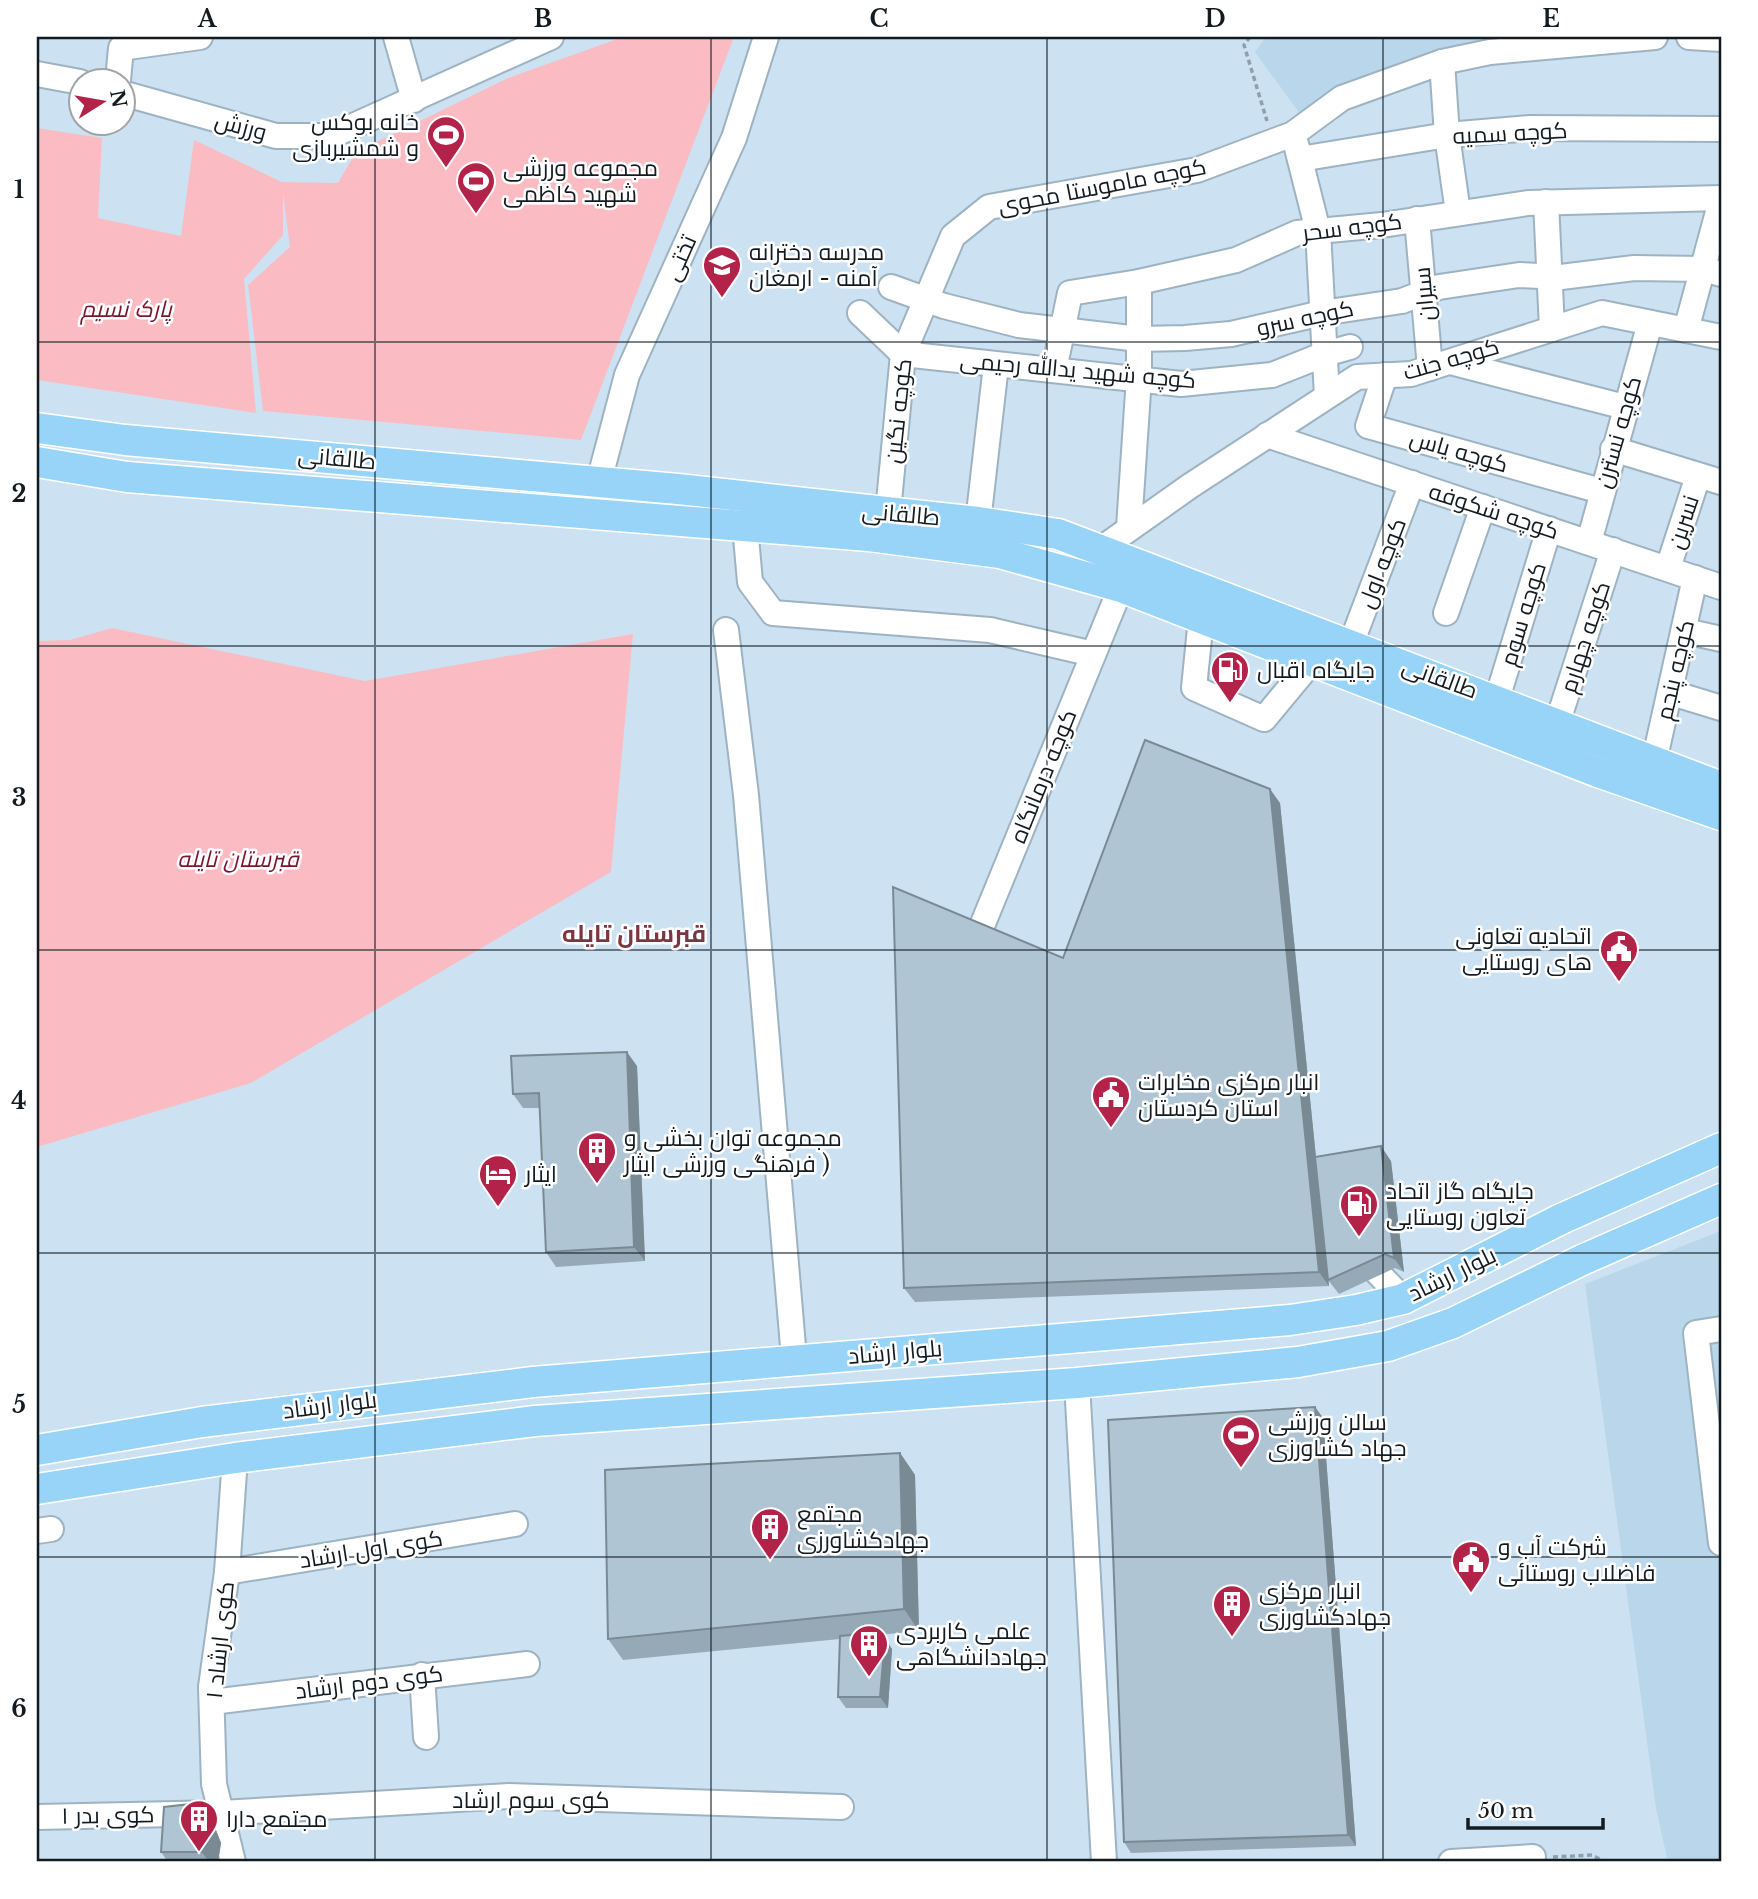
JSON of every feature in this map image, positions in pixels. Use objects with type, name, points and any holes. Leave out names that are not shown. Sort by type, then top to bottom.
[{"type":"main road","name":"طالقانی","points":[[37,428],[125,440],[599,481],[978,522],[1058,534],[1558,724],[1664,776],[1721,815]]},
{"type":"main road","name":"طالقانی","points":[[37,462],[127,477],[869,536],[999,553],[1121,586],[1312,661],[1664,776],[1721,787]]},
{"type":"main road","points":[[599,481],[599,513]]},
{"type":"main road","name":"بلوار ارشاد","points":[[37,1450],[202,1422],[358,1401],[794,1359],[1290,1320],[1354,1297],[1403,1299],[1561,1219],[1721,1148]]},
{"type":"main road","name":"بلوار ارشاد","points":[[37,1489],[235,1458],[535,1421],[1077,1383],[1298,1362],[1388,1346],[1452,1323],[1582,1260],[1721,1199]]},
{"type":"main road","points":[[825,1357],[827,1401]]},
{"type":"street","points":[[119,66],[122,42],[200,37]]},
{"type":"street","points":[[396,37],[414,100]]},
{"type":"street","name":"ورزش","points":[[136,97],[276,136],[331,136],[551,37]]},
{"type":"street","name":"تختی","points":[[599,481],[627,374],[734,138],[766,37]]},
{"type":"street","name":"کوچه ماموستا محوی","points":[[953,236],[989,207],[1197,170],[1284,138],[1342,98],[1495,45],[1655,37]]},
{"type":"street","points":[[1689,37],[1721,39]]},
{"type":"street","points":[[1442,62],[1447,135],[1458,213]]},
{"type":"street","points":[[37,74],[66,79]]},
{"type":"street","name":"کوچه سمیه","points":[[1300,159],[1447,135],[1530,128],[1721,129]]},
{"type":"street","points":[[1284,138],[1300,159],[1318,231],[1327,396]]},
{"type":"street","points":[[1686,330],[1712,272],[1721,199]]},
{"type":"street","name":"کوچه سحر","points":[[1055,370],[1070,293],[1139,282],[1236,260],[1297,233],[1546,202],[1721,199]]},
{"type":"street","points":[[1546,202],[1552,329]]},
{"type":"street","name":"سیران","points":[[1417,219],[1424,293],[1439,365]]},
{"type":"street","name":"کوچه نگین","points":[[888,512],[903,354],[953,236]]},
{"type":"street","name":"کوچه سرو","points":[[891,287],[926,300],[1019,325],[1139,339],[1231,334],[1322,313],[1402,301],[1439,287],[1519,275],[1549,276],[1634,268],[1712,272]]},
{"type":"street","points":[[1129,527],[1139,377],[1139,282]]},
{"type":"street","points":[[859,313],[903,354]]},
{"type":"street","name":"کوچه جنت","points":[[1101,549],[1129,527],[1357,377],[1411,374],[1602,313],[1721,337]]},
{"type":"street","name":"کوچه نسترن","points":[[1589,542],[1601,491],[1650,323]]},
{"type":"street","name":"کوچه شهید یدالله رحیمی","points":[[903,354],[1139,377],[1181,384],[1272,376],[1325,354],[1350,347]]},
{"type":"street","points":[[978,522],[996,365]]},
{"type":"street","points":[[1439,365],[1625,407]]},
{"type":"street","name":"کوچه یاس","points":[[1385,375],[1368,426],[1601,491]]},
{"type":"street","name":"کوچه شکوفه","points":[[1267,435],[1721,587]]},
{"type":"street","points":[[1613,449],[1710,479]]},
{"type":"street","name":"نسرین","points":[[1668,568],[1710,479]]},
{"type":"street","name":"کوچه اول","points":[[1351,644],[1412,483]]},
{"type":"street","points":[[1446,612],[1483,507]]},
{"type":"street","points":[[745,526],[750,582],[773,613],[990,630],[1093,654]]},
{"type":"street","name":"کوچه سوم","points":[[1497,699],[1549,529]]},
{"type":"street","name":"کوچه چهارم","points":[[1558,724],[1613,550]]},
{"type":"street","name":"کوچه پنجم","points":[[1664,776],[1672,693],[1695,578]]},
{"type":"street","name":"کوچه درمانگاه","points":[[965,966],[1121,586]]},
{"type":"street","points":[[1201,618],[1194,688],[1264,719],[1312,661]]},
{"type":"street","points":[[726,631],[746,795],[794,1359]]},
{"type":"street","points":[[1685,631],[1721,639]]},
{"type":"street","points":[[1672,693],[1721,708]]},
{"type":"street","points":[[1369,1224],[1374,1269],[1403,1299]]},
{"type":"street","points":[[1721,1329],[1696,1333],[1721,1543]]},
{"type":"street","points":[[1077,1383],[1104,1862]]},
{"type":"street","name":"کوی ارشاد ۱","points":[[233,1862],[214,1784],[212,1702],[227,1572],[235,1458]]},
{"type":"street","name":"کوی اول ارشاد","points":[[227,1572],[515,1524]]},
{"type":"street","name":"کوی دوم ارشاد","points":[[212,1702],[527,1664]]},
{"type":"street","points":[[422,1675],[426,1737]]},
{"type":"street","name":"کوی سوم ارشاد","points":[[221,1813],[509,1796],[841,1807]]},
{"type":"street","name":"کوی بدر ۱","points":[[37,1817],[221,1813]]},
{"type":"street","points":[[1451,1862],[1533,1857]]},
{"type":"path","points":[[1250,37],[1244,45],[1284,138]]},
{"type":"path","points":[[1533,1857],[1592,1855],[1605,1862]]},
{"type":"shaded area","points":[[1266,37],[1504,37],[1498,58],[1442,62],[1306,122],[1255,52]]},
{"type":"shaded area","points":[[1721,1231],[1721,1862],[1668,1862],[1656,1808],[1585,1284]]},
{"type":"green space","name":"مجموعه ورزشی شهید کاظمی","points":[[623,37],[734,37],[581,440],[263,411],[248,285],[290,247],[283,193],[283,235],[244,279],[256,413],[37,380],[37,128],[66,132],[66,136],[102,138],[98,218],[181,236],[194,140],[282,182],[338,183],[356,152],[508,78]]},
{"type":"green space","name":"قبرستان تایله","points":[[112,628],[365,681],[633,634],[611,872],[251,1083],[37,1147],[37,641],[70,640]]},
{"type":"building","name":"انبار مرکزی مخابرات استان کردستان","points":[[1145,740],[1270,789],[1319,1272],[904,1288],[893,887],[1063,958]]},
{"type":"building","name":"مجموعه توان بخشی و فرهنگی ورزشی ایثار )","points":[[627,1052],[634,1247],[546,1252],[539,1093],[513,1094],[511,1056]]},
{"type":"building","points":[[1381,1146],[1394,1258],[1385,1254],[1328,1280],[1315,1157]]},
{"type":"building","name":"انبار مرکزی جهادکشاورزی","points":[[1315,1407],[1348,1835],[1124,1842],[1108,1420]]},
{"type":"building","name":"مجتمع جهادکشاورزی","points":[[900,1453],[904,1609],[608,1639],[605,1470]]},
{"type":"building","name":"علمی کاربردی جهاددانشگاهی","points":[[873,1633],[885,1638],[880,1697],[838,1697],[840,1636]]},
{"type":"building","points":[[199,1803],[206,1821],[202,1852],[161,1852],[164,1807]]},
{"type":"place","name":"خانه بوکس و شمشیربازی","points":[[446,169]]},
{"type":"place","name":"مجموعه ورزشی شهید کاظمی","points":[[476,215]]},
{"type":"place","name":"مدرسه دخترانه آمنه - ارمغان","points":[[722,299]]},
{"type":"place","name":"جایگاه اقبال","points":[[1230,704]]},
{"type":"place","name":"اتحادیه تعاونی های روستایی","points":[[1619,983]]},
{"type":"place","name":"انبار مرکزی مخابرات استان کردستان","points":[[1111,1129]]},
{"type":"place","name":"مجموعه توان بخشی و فرهنگی ورزشی ایثار )","points":[[597,1185]]},
{"type":"place","name":"ایثار","points":[[498,1208]]},
{"type":"place","name":"جایگاه گاز اتحاد تعاون روستایی","points":[[1359,1238]]},
{"type":"place","name":"سالن ورزشی جهاد کشاورزی","points":[[1241,1469]]},
{"type":"place","name":"مجتمع جهادکشاورزی","points":[[770,1561]]},
{"type":"place","name":"شرکت آب و فاضلاب روستائی","points":[[1471,1594]]},
{"type":"place","name":"انبار مرکزی جهادکشاورزی","points":[[1232,1638]]},
{"type":"place","name":"علمی کاربردی جهاددانشگاهی","points":[[869,1678]]},
{"type":"place","name":"مجتمع دارا","points":[[199,1853]]},
{"type":"district","name":"قبرستان تایله","points":[[634,933]]},
{"type":"park label","name":"پارک نسیم","points":[[126,309]]}]
